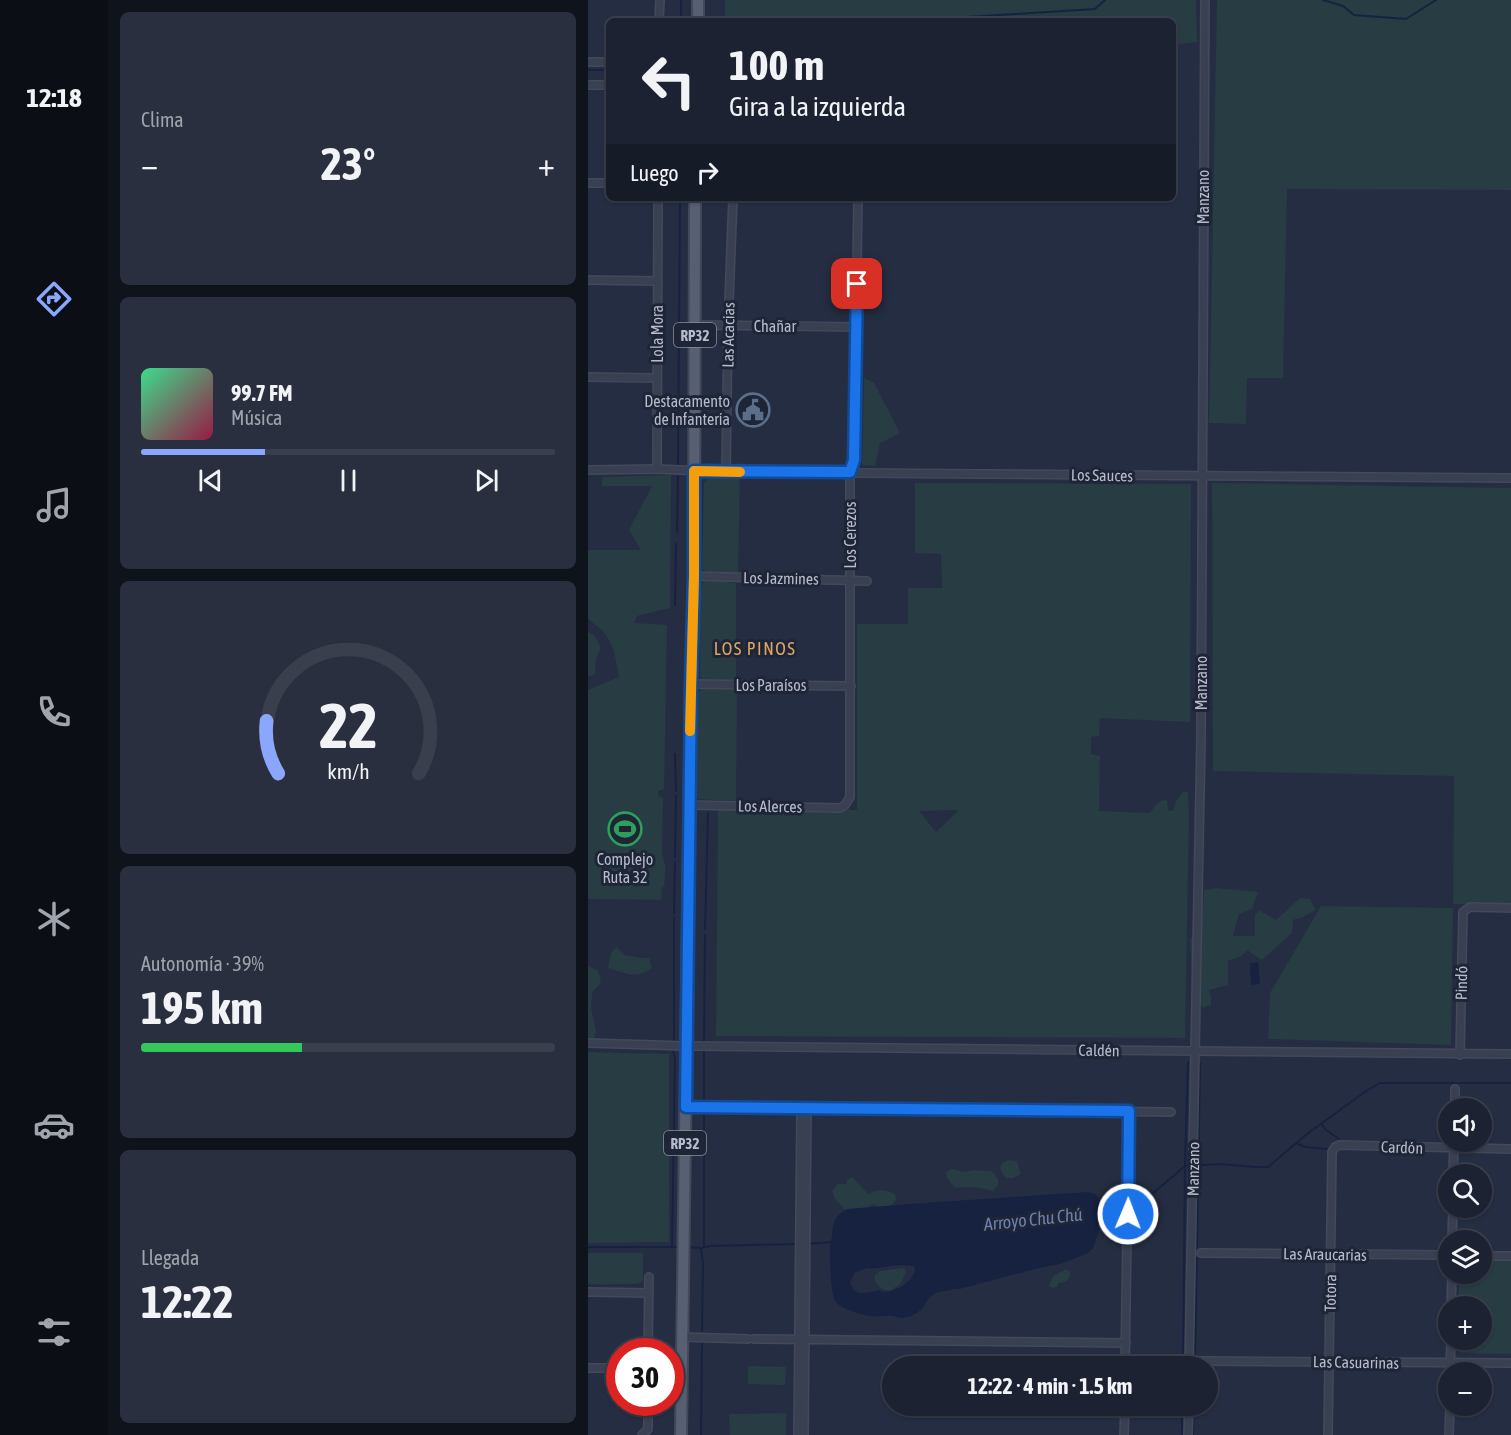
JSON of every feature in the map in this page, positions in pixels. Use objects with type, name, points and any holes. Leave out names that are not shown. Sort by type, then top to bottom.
[{"type":"main road","points":[[698,0],[698,18]]},
{"type":"main road","name":"RP32","points":[[681,1435],[694,576],[695,201]]},
{"type":"street","points":[[659,18],[660,0]]},
{"type":"street","name":"Manzano","points":[[1189,1356],[1201,739],[1205,0]]},
{"type":"street","points":[[588,62],[606,62]]},
{"type":"street","points":[[588,85],[606,85]]},
{"type":"street","points":[[588,183],[606,183]]},
{"type":"street","name":"Lola Mora","points":[[657,469],[658,201]]},
{"type":"street","name":"Las Acacias","points":[[726,472],[733,201]]},
{"type":"street","name":"Los Cerezos","points":[[848,801],[851,792],[850,472],[854,460],[858,201]]},
{"type":"street","points":[[588,280],[658,281]]},
{"type":"street","name":"Chañar","points":[[695,325],[856,327]]},
{"type":"street","points":[[588,377],[657,378]]},
{"type":"street","name":"Los Sauces","points":[[588,470],[1511,477]]},
{"type":"street","name":"Los Jazmines","points":[[694,576],[867,580]]},
{"type":"street","name":"Los Paraísos","points":[[691,684],[851,686]]},
{"type":"street","name":"Los Alerces","points":[[689,805],[840,807],[848,801]]},
{"type":"street","name":"Pindó","points":[[1460,1055],[1463,912],[1470,907],[1511,908]]},
{"type":"street","name":"Caldén","points":[[588,1043],[686,1046],[1511,1054]]},
{"type":"street","points":[[1455,1089],[1455,1098]]},
{"type":"street","points":[[686,1107],[1171,1112]]},
{"type":"street","points":[[804,1108],[802,1340],[804,1435]]},
{"type":"street","points":[[1125,1356],[1129,1111]]},
{"type":"street","name":"Cardón","points":[[1332,1152],[1338,1145],[1438,1145]]},
{"type":"street","name":"Cardón","points":[[1492,1148],[1511,1149]]},
{"type":"street","name":"Totora","points":[[1328,1435],[1332,1152]]},
{"type":"street","name":"Las Araucarias","points":[[1201,1253],[1438,1255]]},
{"type":"street","points":[[1492,1256],[1511,1256]]},
{"type":"street","points":[[648,1338],[649,1277]]},
{"type":"street","points":[[588,1293],[649,1293]]},
{"type":"street","points":[[682,1337],[1126,1343]]},
{"type":"street","points":[[798,1435],[802,1340]]},
{"type":"street","name":"Las Casuarinas","points":[[1218,1361],[1438,1363]]},
{"type":"street","name":"Las Casuarinas","points":[[1492,1363],[1511,1363]]},
{"type":"street","points":[[588,1368],[606,1368]]},
{"type":"street","points":[[642,1435],[648,1429],[648,1416]]},
{"type":"street","points":[[1124,1435],[1125,1416]]},
{"type":"street","points":[[1188,1435],[1189,1416]]},
{"type":"street","points":[[1449,1435],[1450,1416]]},
{"type":"shaded area","points":[[725,0],[1196,0],[1197,42],[1176,45],[1176,18],[725,18]]},
{"type":"shaded area","points":[[1217,0],[1511,0],[1511,190],[1287,189],[1283,378],[1247,378],[1246,424],[1209,423]]},
{"type":"shaded area","points":[[864,378],[874,383],[900,433],[880,443],[875,466],[862,465]]},
{"type":"shaded area","points":[[671,475],[670,608],[637,616],[634,623],[667,625],[664,789],[658,791],[658,795],[663,798],[664,886],[661,900],[588,899],[588,690],[619,677],[611,644],[603,631],[588,619],[588,550],[641,550],[629,530],[652,486],[602,486],[602,477]]},
{"type":"shaded area","points":[[709,478],[740,478],[738,572],[708,572],[702,569],[704,483]]},
{"type":"shaded area","points":[[915,483],[1191,484],[1190,722],[1100,718],[1099,736],[1091,737],[1091,754],[1100,756],[1099,811],[1150,813],[1159,802],[1164,800],[1167,800],[1168,811],[1174,810],[1175,803],[1183,792],[1188,792],[1185,1038],[716,1036],[718,810],[857,810],[857,624],[908,624],[908,588],[942,588],[941,554],[915,553]],"holes":[[[958,810],[936,832],[919,811]]]},
{"type":"shaded area","points":[[1212,483],[1511,488],[1511,905],[1453,904],[1454,776],[1213,771]]},
{"type":"shaded area","points":[[706,580],[736,583],[736,681],[703,681],[700,676],[700,585]]},
{"type":"shaded area","points":[[588,632],[595,636],[601,648],[596,658],[595,674],[588,677]]},
{"type":"shaded area","points":[[701,689],[737,689],[736,801],[699,799],[696,795],[698,692]]},
{"type":"shaded area","points":[[1216,888],[1258,892],[1252,909],[1239,914],[1233,936],[1255,936],[1255,915],[1259,910],[1276,920],[1300,898],[1310,899],[1316,910],[1293,920],[1292,933],[1262,960],[1247,950],[1241,956],[1228,961],[1228,985],[1209,990],[1211,1005],[1203,1008],[1193,992],[1190,940],[1202,924],[1204,890]]},
{"type":"shaded area","points":[[1321,906],[1453,908],[1451,1045],[1268,1039],[1270,993]]},
{"type":"shaded area","points":[[617,947],[624,955],[649,958],[652,968],[636,975],[608,968],[611,952]]},
{"type":"shaded area","points":[[588,966],[597,970],[601,978],[599,985],[592,992],[591,1008],[596,1031],[594,1040],[588,1040]]},
{"type":"shaded area","points":[[588,1052],[669,1054],[669,1242],[588,1243]]},
{"type":"shaded area","points":[[1017,1161],[1021,1174],[1013,1178],[1006,1178],[1000,1167],[1003,1162]]},
{"type":"shaded area","points":[[952,1169],[964,1172],[992,1171],[998,1179],[998,1185],[993,1191],[974,1187],[955,1188],[947,1178],[946,1172]]},
{"type":"shaded area","points":[[852,1177],[869,1194],[879,1190],[885,1191],[895,1194],[896,1200],[889,1207],[882,1209],[873,1204],[865,1209],[848,1213],[835,1199],[832,1191],[838,1184],[846,1184],[847,1180]]},
{"type":"shaded area","points":[[588,1253],[643,1253],[643,1280],[638,1284],[588,1284]]},
{"type":"shaded area","points":[[1492,1261],[1511,1261],[1511,1354],[1459,1353],[1459,1350],[1492,1350],[1492,1296],[1459,1296],[1459,1284],[1492,1284]]},
{"type":"shaded area","points":[[902,1268],[906,1273],[900,1284],[890,1291],[880,1288],[875,1281],[875,1275],[880,1271]]},
{"type":"shaded area","points":[[1066,1269],[1070,1272],[1067,1280],[1059,1283],[1057,1287],[1049,1286],[1053,1276]]},
{"type":"shaded area","points":[[748,1366],[786,1367],[785,1385],[748,1384]]},
{"type":"shaded area","points":[[786,1413],[786,1435],[730,1435],[729,1414]]},
{"type":"water","points":[[1258,962],[1260,984],[1251,985],[1250,963]]},
{"type":"water","points":[[1088,1192],[1098,1197],[1104,1212],[1093,1248],[1088,1253],[1060,1264],[939,1292],[930,1297],[920,1311],[904,1318],[870,1316],[839,1305],[833,1292],[830,1244],[834,1222],[839,1214],[847,1209]],"holes":[[[914,1266],[915,1271],[907,1282],[890,1291],[860,1293],[854,1290],[850,1282],[855,1272],[868,1268]]]},
{"type":"waterway","points":[[681,0],[681,18]]},
{"type":"waterway","points":[[958,18],[1095,9],[1105,0]]},
{"type":"waterway","points":[[1323,0],[1343,6],[1354,15],[1406,19],[1436,0]]},
{"type":"waterway","name":"Arroyo Chu Chú","points":[[588,70],[606,70]]},
{"type":"waterway","points":[[678,464],[680,201]]},
{"type":"waterway","points":[[677,532],[678,475]]},
{"type":"waterway","points":[[675,605],[676,544]]},
{"type":"waterway","points":[[675,754],[676,791]]},
{"type":"waterway","points":[[675,857],[676,795]]},
{"type":"waterway","points":[[705,929],[708,813]]},
{"type":"waterway","points":[[674,913],[675,862]]},
{"type":"waterway","points":[[674,918],[674,1041]]},
{"type":"waterway","points":[[704,1041],[705,935]]},
{"type":"waterway","points":[[672,1247],[675,1058],[673,1051]]},
{"type":"waterway","points":[[704,1052],[704,1102]]},
{"type":"waterway","points":[[1183,1356],[1188,1062]]},
{"type":"waterway","points":[[1197,1247],[1200,1063]]},
{"type":"waterway","name":"Arroyo Chu Chú","points":[[1102,1213],[1121,1207],[1133,1208],[1185,1166],[1220,1164],[1268,1167],[1307,1134],[1380,1083],[1511,1083]]},
{"type":"waterway","points":[[704,1111],[704,1247]]},
{"type":"waterway","points":[[1322,1124],[1339,1139]]},
{"type":"waterway","points":[[1298,1144],[1327,1149]]},
{"type":"waterway","name":"Arroyo Chu Chú","points":[[806,1244],[831,1242]]},
{"type":"waterway","name":"Arroyo Chu Chú","points":[[687,1247],[798,1244]]},
{"type":"waterway","name":"Arroyo Chu Chú","points":[[588,1247],[681,1247]]},
{"type":"waterway","points":[[701,1248],[703,1263],[702,1331]]},
{"type":"waterway","points":[[1195,1355],[1197,1258]]},
{"type":"waterway","points":[[701,1435],[702,1343]]},
{"type":"waterway","points":[[1182,1416],[1182,1435]]},
{"type":"waterway","points":[[1193,1435],[1194,1416]]},
{"type":"slow traffic","points":[[690,731],[694,471],[740,472]]},
{"type":"place","name":"Destacamento de Infantería","points":[[753,410]]},
{"type":"place","name":"Complejo Ruta 32","points":[[625,829]]},
{"type":"district","name":"LOS PINOS","points":[[755,648]]},
{"type":"route","points":[[857,284],[854,460],[850,472],[694,471],[686,1107],[1129,1111],[1128,1214]]}]
